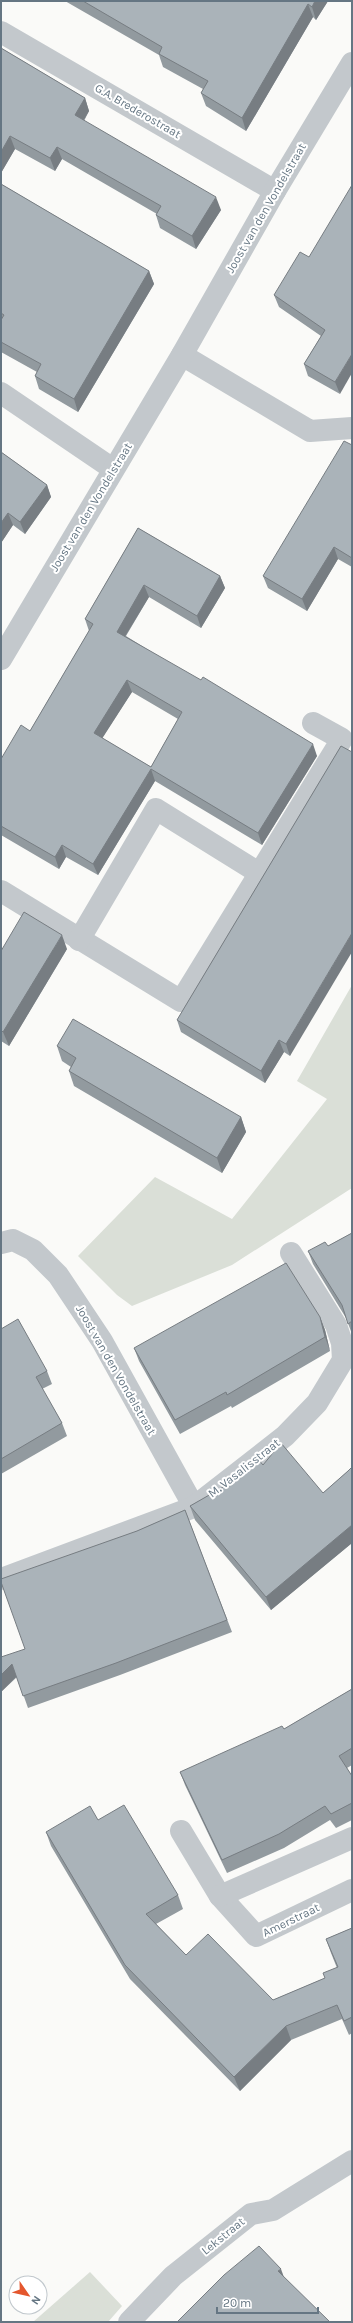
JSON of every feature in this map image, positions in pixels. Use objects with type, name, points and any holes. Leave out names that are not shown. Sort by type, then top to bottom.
[{"type":"street","name":"G.A. Brederostraat","points":[[1,32],[274,191]]},
{"type":"street","name":"Joost van den Vondelstraat","points":[[1,659],[182,355],[274,191],[352,63]]},
{"type":"street","points":[[182,355],[310,431],[349,430],[352,428]]},
{"type":"street","points":[[1,394],[113,469]]},
{"type":"street","points":[[1,891],[181,1001],[342,739],[313,722]]},
{"type":"street","points":[[79,940],[156,810],[259,873]]},
{"type":"street","name":"Joost van den Vondelstraat","points":[[1,1243],[13,1240],[33,1250],[58,1275],[102,1341],[194,1507]]},
{"type":"street","name":"M. Vasalisstraat","points":[[1,1578],[194,1507],[285,1436],[317,1403],[343,1360],[342,1343],[336,1326],[291,1253]]},
{"type":"street","name":"Amerstraat","points":[[181,1831],[220,1896],[256,1936],[352,1890]]},
{"type":"street","points":[[220,1896],[352,1838]]},
{"type":"street","name":"Lekstraat","points":[[129,2322],[173,2276],[251,2214],[273,2210],[352,2161]]},
{"type":"shaded area","points":[[352,985],[352,1188],[232,1265],[132,1306],[117,1295],[78,1256],[155,1177],[232,1219],[327,1099],[297,1081]]},
{"type":"shaded area","points":[[90,2272],[122,2306],[108,2322],[33,2322],[41,2315],[48,2315],[48,2309]]},
{"type":"building","points":[[83,1],[315,1],[312,7],[308,4],[242,118],[201,93],[208,81],[159,54],[162,47]]},
{"type":"building","points":[[1,48],[85,98],[75,115],[216,197],[192,236],[156,215],[161,206],[57,147],[50,158],[10,136],[1,152]]},
{"type":"building","points":[[1,184],[149,271],[74,399],[35,376],[41,364],[1,342],[1,320],[4,315],[1,313]]},
{"type":"building","points":[[352,185],[352,354],[335,382],[304,364],[325,330],[274,295],[300,252],[309,257]]},
{"type":"building","points":[[344,441],[352,445],[352,558],[334,547],[302,599],[263,576]]},
{"type":"building","points":[[1,452],[47,485],[20,522],[8,513],[1,523]]},
{"type":"building","points":[[138,528],[220,576],[197,616],[144,585],[117,632],[201,680],[203,677],[313,744],[258,833],[151,769],[93,864],[62,845],[55,857],[1,826],[1,759],[21,725],[30,731],[93,624],[85,619]],"holes":[[[127,680],[182,712],[151,767],[94,733]]]},
{"type":"building","points":[[341,746],[352,752],[352,933],[286,1044],[279,1040],[261,1071],[177,1020]]},
{"type":"building","points":[[24,912],[62,935],[3,1032],[1,1030],[1,951]]},
{"type":"building","points":[[73,1019],[241,1117],[217,1158],[69,1071],[76,1058],[57,1046]]},
{"type":"building","points":[[352,1233],[352,1321],[348,1324],[342,1305],[308,1251],[325,1242],[328,1246]]},
{"type":"building","points":[[286,1263],[320,1317],[325,1337],[227,1395],[226,1392],[175,1420],[134,1348]]},
{"type":"building","points":[[18,1319],[47,1371],[36,1377],[62,1423],[1,1459],[1,1329]]},
{"type":"building","points":[[281,1443],[323,1493],[352,1467],[352,1525],[266,1597],[190,1506],[225,1486],[258,1459],[263,1465]]},
{"type":"building","points":[[185,1510],[227,1620],[116,1663],[23,1696],[12,1664],[1,1675],[1,1657],[25,1649],[1,1579],[137,1531]]},
{"type":"building","points":[[352,1689],[352,1748],[339,1756],[352,1776],[352,1803],[331,1814],[325,1806],[279,1834],[222,1860],[180,1772],[282,1726],[284,1729]]},
{"type":"building","points":[[124,1805],[178,1895],[146,1914],[186,1955],[208,1934],[273,2000],[325,1978],[323,1973],[338,1967],[326,1939],[352,1928],[352,2017],[344,2021],[337,2005],[286,2026],[234,2077],[125,1965],[46,1832],[90,1806],[98,1820]]},
{"type":"building","points":[[259,2246],[281,2269],[278,2271],[330,2322],[177,2322],[224,2275]]}]
